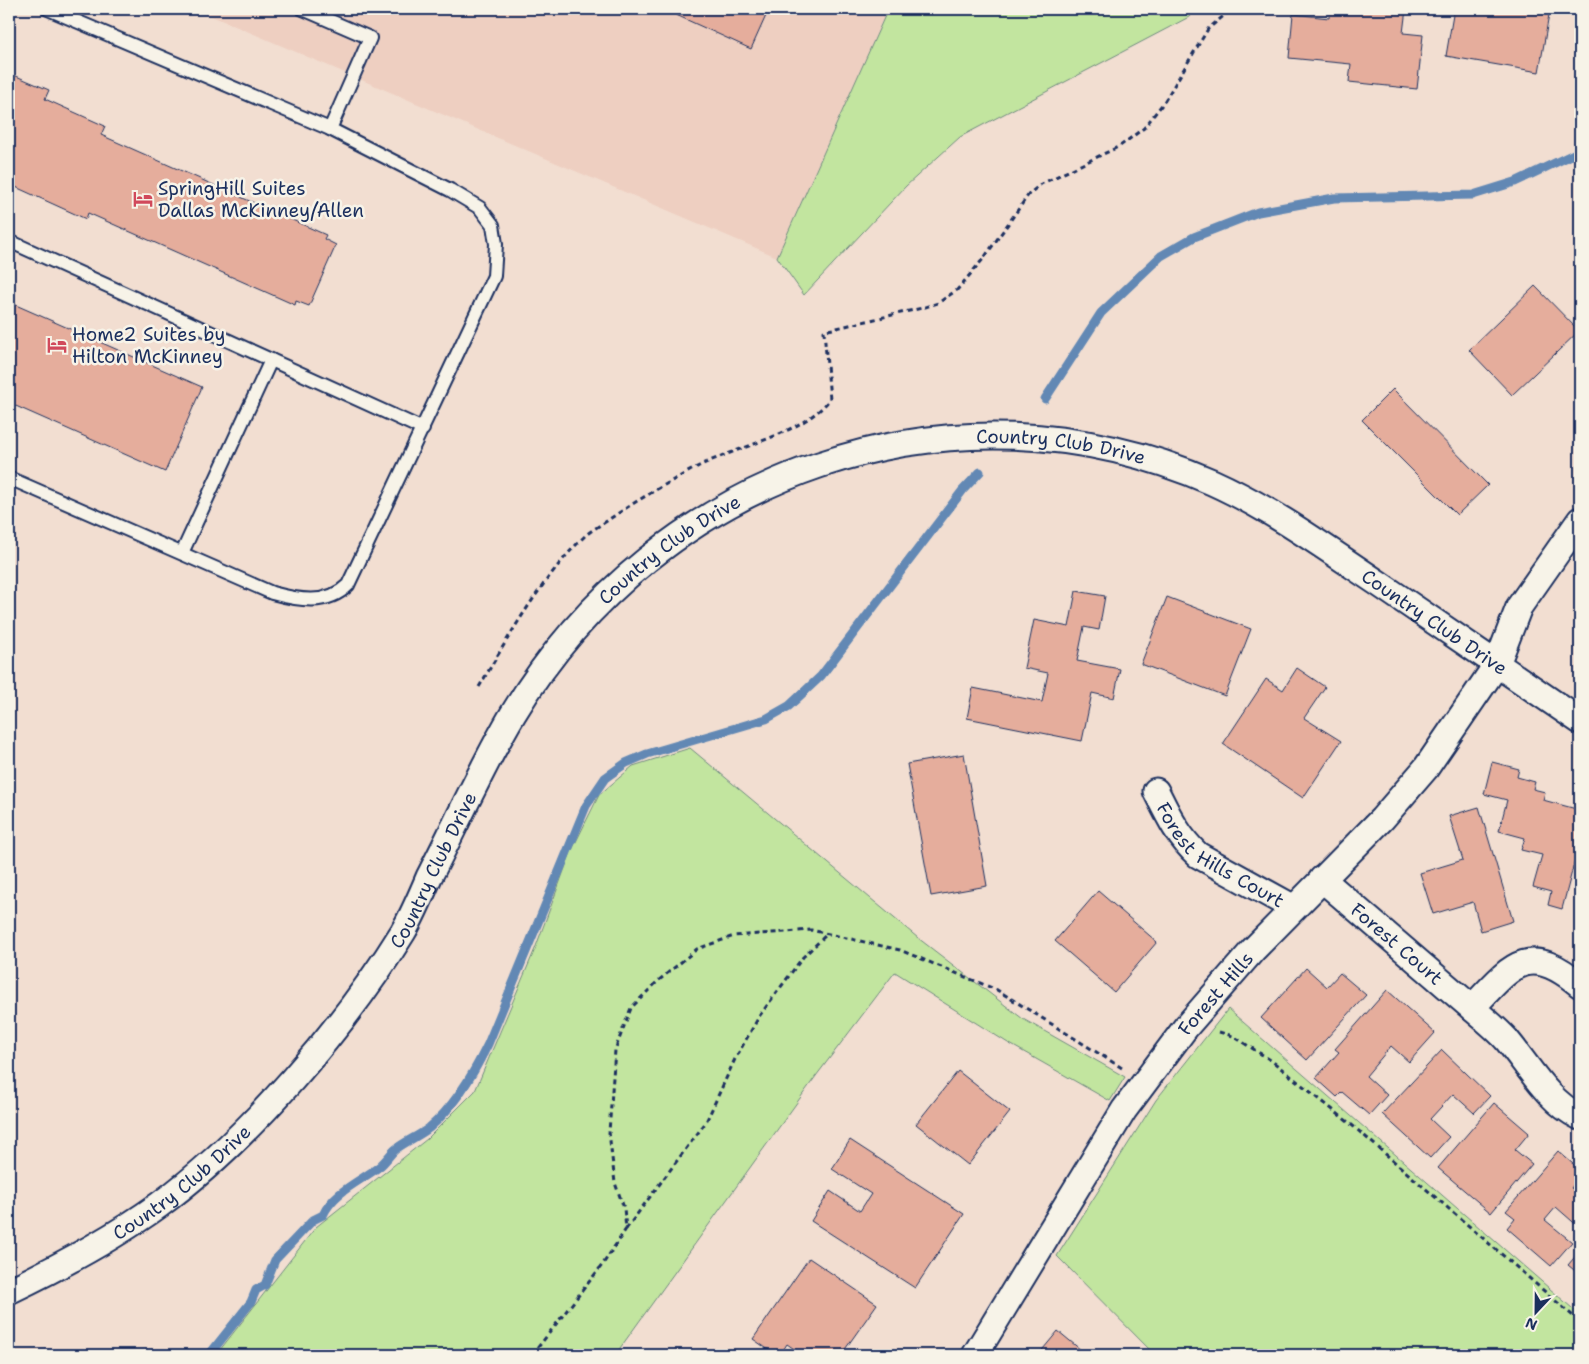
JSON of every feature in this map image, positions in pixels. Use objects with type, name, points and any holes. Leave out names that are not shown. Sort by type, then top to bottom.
[{"type":"street","name":"Country Club Drive","points":[[9,1291],[107,1240],[162,1202],[213,1159],[258,1115],[307,1062],[367,987],[406,928],[500,736],[528,691],[557,651],[602,601],[667,544],[708,516],[764,486],[799,471],[889,446],[950,438],[1049,440],[1129,453],[1207,480],[1259,506],[1306,535],[1580,721]]},
{"type":"street","name":"Forest Hills","points":[[975,1355],[1124,1110],[1143,1082],[1186,1027],[1253,950],[1382,820],[1426,768],[1497,664],[1519,607],[1580,520]]},
{"type":"street","name":"Forest Hills Court","points":[[1156,791],[1179,836],[1198,855],[1294,908]]},
{"type":"street","name":"Forest Court","points":[[1322,879],[1472,1008],[1506,1040],[1540,1084],[1568,1110],[1580,1117]]},
{"type":"street","points":[[1472,1008],[1502,975],[1523,963],[1534,961],[1548,963],[1562,970],[1580,985]]},
{"type":"lane","points":[[9,478],[272,593],[296,599],[318,600],[340,592],[356,571],[494,276],[496,244],[493,225],[480,208],[450,190],[330,129],[48,9]]},
{"type":"lane","points":[[303,9],[370,38],[330,129]]},
{"type":"lane","points":[[9,241],[423,428]]},
{"type":"lane","points":[[182,554],[271,360]]},
{"type":"path","points":[[479,687],[509,636],[558,565],[587,534],[629,506],[701,465],[793,426],[821,410],[830,399],[824,331],[922,308],[938,303],[957,290],[984,258],[1029,194],[1041,184],[1120,146],[1144,128],[1164,102],[1204,35],[1220,18],[1232,9]]},
{"type":"path","points":[[626,1229],[624,1208],[615,1184],[609,1132],[615,1050],[632,1008],[658,980],[697,949],[734,936],[785,930],[811,930],[900,950],[997,990],[1092,1048],[1143,1082]]},
{"type":"path","points":[[532,1355],[602,1264],[706,1122],[735,1059],[760,1015],[803,957],[827,934]]},
{"type":"path","points":[[1186,1027],[1198,1026],[1233,1036],[1272,1061],[1353,1126],[1580,1322]]},
{"type":"shaded area","points":[[195,9],[888,9],[777,257]]},
{"type":"green space","points":[[888,9],[1198,9],[1189,17],[960,137],[906,186],[804,295],[777,257]]},
{"type":"green space","points":[[690,748],[918,938],[1023,1019],[1125,1077],[1110,1101],[1008,1043],[895,972],[816,1076],[615,1355],[216,1355],[316,1227],[427,1139],[475,1091],[535,949],[571,852],[599,795],[633,766]]},
{"type":"green space","points":[[1228,1009],[1580,1315],[1580,1355],[1155,1355],[1057,1256],[1156,1100]]},
{"type":"building","points":[[663,9],[769,9],[751,49]]},
{"type":"building","points":[[1330,9],[1406,9],[1403,33],[1423,35],[1417,89],[1349,82],[1351,64],[1289,58],[1293,14],[1329,18]]},
{"type":"building","points":[[1454,9],[1550,9],[1539,72],[1446,56]]},
{"type":"building","name":"SpringHill Suites Dallas McKinney/Allen","points":[[9,73],[49,90],[45,99],[105,126],[101,135],[326,235],[324,239],[336,245],[309,306],[296,301],[295,305],[88,213],[86,219],[9,184]]},
{"type":"building","points":[[1535,286],[1579,331],[1512,395],[1469,350]]},
{"type":"building","name":"Home2 Suites by Hilton McKinney","points":[[9,302],[202,387],[165,472],[9,403]]},
{"type":"building","points":[[1393,389],[1488,485],[1457,515],[1362,420]]},
{"type":"building","points":[[1076,591],[1105,596],[1099,630],[1084,627],[1077,661],[1120,669],[1114,698],[1092,693],[1082,741],[967,718],[973,688],[1042,702],[1048,673],[1024,668],[1034,620],[1069,627]]},
{"type":"building","points":[[1167,597],[1251,629],[1225,696],[1141,664]]},
{"type":"building","points":[[1297,668],[1325,687],[1304,718],[1341,741],[1303,798],[1223,744],[1266,679],[1283,690]]},
{"type":"building","points":[[964,754],[987,886],[931,896],[907,764]]},
{"type":"building","points":[[1492,762],[1519,769],[1517,777],[1535,782],[1533,789],[1545,792],[1543,800],[1580,810],[1580,841],[1562,909],[1548,905],[1551,892],[1533,887],[1542,855],[1521,850],[1525,838],[1499,831],[1507,800],[1484,794]]},
{"type":"building","points":[[1479,807],[1513,921],[1481,931],[1473,902],[1433,914],[1420,873],[1463,860],[1449,816]]},
{"type":"building","points":[[1098,891],[1157,942],[1114,992],[1055,941]]},
{"type":"building","points":[[1306,968],[1327,987],[1340,973],[1366,995],[1307,1060],[1261,1018]]},
{"type":"building","points":[[1387,990],[1435,1033],[1409,1062],[1391,1046],[1366,1076],[1387,1095],[1369,1115],[1342,1092],[1337,1097],[1316,1078],[1339,1052],[1335,1049]]},
{"type":"building","points":[[1442,1050],[1490,1096],[1474,1113],[1453,1094],[1430,1119],[1449,1137],[1430,1158],[1382,1114]]},
{"type":"building","points":[[958,1071],[1010,1112],[968,1165],[916,1124]]},
{"type":"building","points":[[1494,1103],[1529,1133],[1515,1150],[1532,1164],[1491,1213],[1438,1168]]},
{"type":"building","points":[[850,1140],[964,1214],[915,1288],[811,1221],[830,1191],[860,1211],[871,1194],[832,1169]]},
{"type":"building","points":[[1558,1151],[1580,1170],[1580,1177],[1571,1188],[1575,1191],[1580,1186],[1580,1228],[1556,1207],[1545,1220],[1572,1242],[1551,1266],[1507,1228],[1515,1218],[1506,1211]]},
{"type":"building","points":[[1580,1251],[1580,1275],[1568,1265]]},
{"type":"building","points":[[809,1258],[877,1304],[841,1355],[803,1355],[787,1344],[780,1355],[776,1355],[753,1339]]},
{"type":"building","points":[[1058,1331],[1087,1355],[1038,1355]]},
{"type":"waterway","points":[[1045,399],[1101,313],[1161,256],[1194,237],[1258,212],[1334,198],[1473,195],[1515,182],[1580,151]]},
{"type":"waterway","points":[[209,1355],[251,1302],[256,1290],[265,1285],[275,1260],[313,1220],[323,1215],[334,1199],[348,1187],[380,1166],[404,1143],[429,1128],[447,1110],[463,1089],[488,1044],[586,806],[605,778],[626,763],[647,754],[766,719],[789,706],[821,676],[963,490],[980,472]]},
{"type":"place","name":"SpringHill Suites Dallas McKinney/Allen","points":[[143,199]]},
{"type":"place","name":"Home2 Suites by Hilton McKinney","points":[[57,345]]}]
